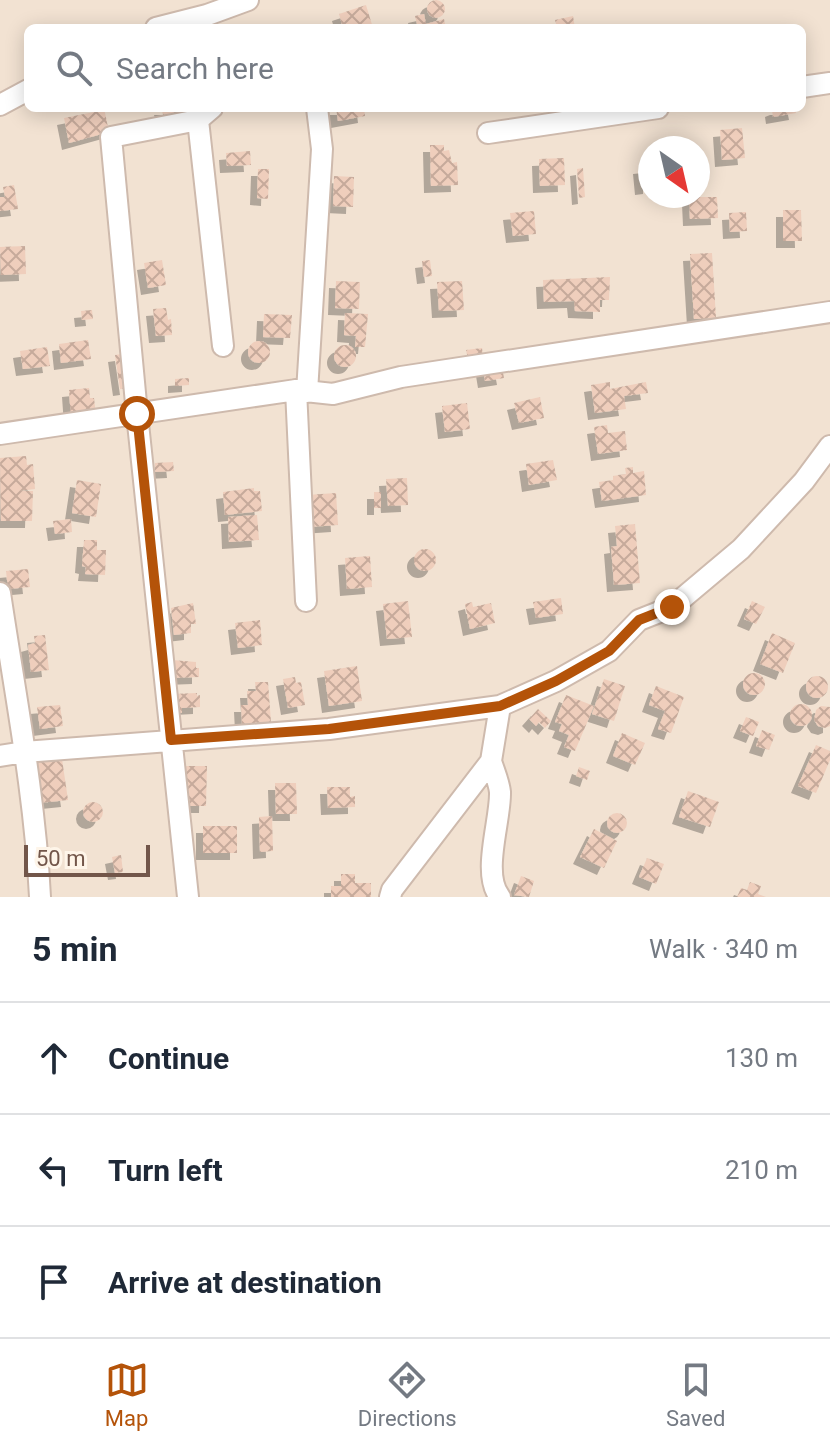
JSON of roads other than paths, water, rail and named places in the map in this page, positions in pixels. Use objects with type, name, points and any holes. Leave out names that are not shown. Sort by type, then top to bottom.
[{"type":"street","points":[[172,24],[248,0]]},
{"type":"street","points":[[806,86],[830,83]]},
{"type":"street","points":[[0,105],[24,92]]},
{"type":"street","points":[[306,601],[302,391],[322,149],[317,112]]},
{"type":"street","points":[[488,133],[631,112]]},
{"type":"street","points":[[188,897],[111,137],[205,114],[223,346]]},
{"type":"street","points":[[0,434],[302,391],[333,394],[401,377],[830,312]]},
{"type":"street","points":[[0,756],[329,729],[500,706],[556,681],[609,651],[639,620],[672,607],[741,549],[804,481],[830,446]]},
{"type":"street","points":[[0,593],[24,752],[40,897]]},
{"type":"street","points":[[500,706],[491,761],[500,790],[491,873],[500,897]]},
{"type":"street","points":[[390,897],[392,890],[491,761]]}]
